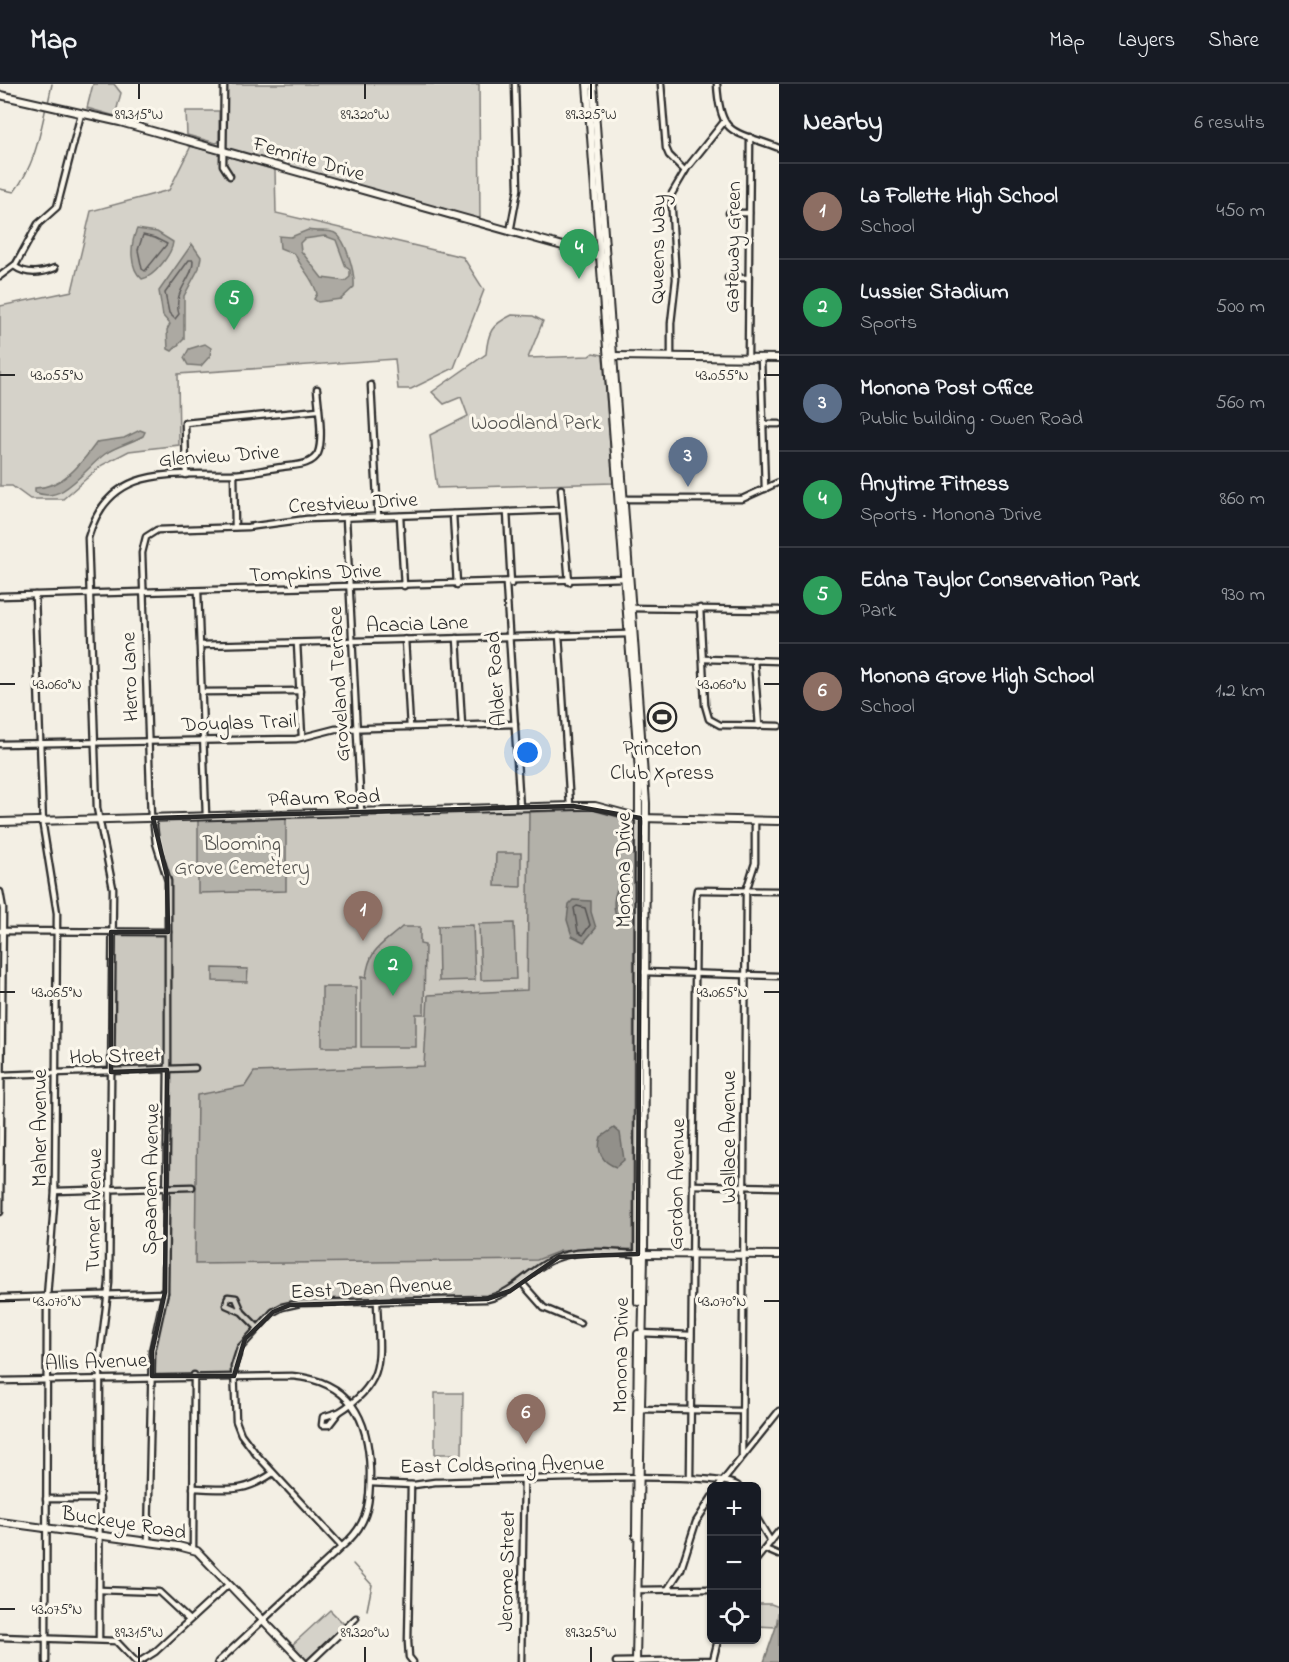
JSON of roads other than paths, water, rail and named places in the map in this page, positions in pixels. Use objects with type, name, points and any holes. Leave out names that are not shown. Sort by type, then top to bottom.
[{"type":"street","points":[[224,84],[224,169],[230,176]]},
{"type":"street","points":[[510,232],[518,189],[515,84]]},
{"type":"street","name":"Monona Drive","points":[[587,84],[603,257]]},
{"type":"street","name":"Monona Drive","points":[[593,84],[643,818],[644,1070],[638,1478],[634,1526],[638,1549],[636,1662]]},
{"type":"street","points":[[661,84],[666,148],[669,155],[685,171]]},
{"type":"street","points":[[717,84],[718,109],[723,123],[779,148]]},
{"type":"street","name":"Femrite Drive","points":[[0,95],[224,151],[603,257]]},
{"type":"street","points":[[0,276],[14,266],[38,224],[54,212],[59,203],[81,114]]},
{"type":"street","name":"Queens Way","points":[[671,357],[671,323],[676,279],[671,199],[675,186],[685,171],[723,123]]},
{"type":"street","name":"Gateway Green","points":[[748,358],[750,137]]},
{"type":"street","points":[[729,213],[749,213]]},
{"type":"street","points":[[14,266],[25,272],[55,268]]},
{"type":"street","points":[[728,278],[748,278]]},
{"type":"street","points":[[610,356],[779,358]]},
{"type":"street","points":[[761,358],[765,489]]},
{"type":"street","points":[[371,385],[378,517]]},
{"type":"street","name":"Glenview Drive","points":[[101,507],[117,490],[132,481],[146,477],[234,474],[300,465],[312,460],[320,447],[317,388]]},
{"type":"street","points":[[186,475],[184,424],[192,421],[318,410]]},
{"type":"street","points":[[763,424],[779,424]]},
{"type":"street","points":[[234,474],[236,527]]},
{"type":"street","points":[[622,499],[742,499],[779,482]]},
{"type":"street","points":[[561,489],[569,582]]},
{"type":"street","name":"Turner Avenue","points":[[99,1639],[101,1340],[108,1295],[110,1190],[111,872],[98,819],[88,594],[88,538],[101,507]]},
{"type":"street","name":"Crestview Drive","points":[[147,536],[153,531],[236,527],[291,520],[562,510]]},
{"type":"street","name":"Alder Road","points":[[507,512],[509,637],[520,808]]},
{"type":"street","points":[[453,514],[457,585]]},
{"type":"street","points":[[400,516],[404,586]]},
{"type":"street","name":"Groveland Terrace","points":[[346,518],[361,812]]},
{"type":"street","name":"Herro Lane","points":[[147,536],[142,553],[142,593],[152,818]]},
{"type":"street","name":"Tompkins Drive","points":[[0,596],[508,584],[627,578]]},
{"type":"street","points":[[198,592],[206,816]]},
{"type":"street","name":"Maher Avenue","points":[[34,595],[42,821],[56,900],[57,932],[55,1191],[47,1297],[46,1662]]},
{"type":"street","points":[[630,608],[779,610]]},
{"type":"street","points":[[700,608],[707,717],[712,722],[720,724],[779,726]]},
{"type":"street","name":"Acacia Lane","points":[[200,645],[631,634]]},
{"type":"street","points":[[559,635],[570,806]]},
{"type":"street","points":[[457,638],[462,726]]},
{"type":"street","points":[[405,639],[410,727]]},
{"type":"street","points":[[297,643],[302,737]]},
{"type":"street","points":[[703,659],[779,661]]},
{"type":"street","points":[[754,660],[759,726]]},
{"type":"street","points":[[202,692],[300,691]]},
{"type":"street","name":"Douglas Trail","points":[[0,744],[204,741],[302,737],[335,729],[515,724]]},
{"type":"street","name":"Pflaum Road","points":[[0,822],[570,806],[595,806],[643,818],[779,821]]},
{"type":"street","name":"Spaanem Avenue","points":[[148,1542],[152,1351],[165,1293],[168,932],[167,876],[156,843],[152,818]]},
{"type":"street","name":"Wallace Avenue","points":[[742,1455],[746,891],[755,863],[755,821]]},
{"type":"street","name":"Gordon Avenue","points":[[690,1478],[694,973],[697,891],[746,891]]},
{"type":"street","points":[[746,891],[779,891]]},
{"type":"street","points":[[0,892],[0,1212]]},
{"type":"street","points":[[1,931],[168,932]]},
{"type":"street","points":[[643,972],[779,976]]},
{"type":"street","name":"Hob Street","points":[[1,1075],[195,1068]]},
{"type":"street","points":[[693,1185],[779,1187]]},
{"type":"street","points":[[55,1191],[192,1187]]},
{"type":"street","points":[[641,1254],[779,1255]]},
{"type":"street","name":"East Dean Avenue","points":[[341,1546],[273,1473],[246,1442],[238,1428],[235,1413],[234,1376],[240,1348],[257,1327],[273,1312],[290,1305],[487,1299],[502,1295],[543,1265],[563,1256],[641,1254]]},
{"type":"street","points":[[521,1282],[544,1308],[580,1323]]},
{"type":"street","points":[[0,1298],[165,1293]]},
{"type":"street","points":[[339,1412],[367,1391],[375,1377],[377,1301]]},
{"type":"street","points":[[242,1312],[257,1327]]},
{"type":"street","points":[[640,1333],[691,1335]]},
{"type":"street","points":[[193,1549],[194,1375]]},
{"type":"street","name":"Allis Avenue","points":[[0,1381],[194,1375],[292,1376],[316,1379],[338,1391],[352,1404]]},
{"type":"street","points":[[218,1662],[356,1533],[366,1518],[370,1483],[367,1434],[352,1404]]},
{"type":"street","points":[[638,1409],[741,1411]]},
{"type":"street","points":[[723,1480],[779,1411]]},
{"type":"street","points":[[193,1488],[246,1488],[259,1484],[273,1473]]},
{"type":"street","name":"East Coldspring Avenue","points":[[370,1483],[421,1485],[638,1478],[690,1478],[728,1482]]},
{"type":"street","name":"Jerome Street","points":[[522,1662],[525,1480]]},
{"type":"street","points":[[411,1485],[408,1642],[412,1661]]},
{"type":"street","points":[[46,1499],[100,1500]]},
{"type":"street","points":[[668,1589],[681,1569],[696,1522],[707,1504]]},
{"type":"street","name":"Buckeye Road","points":[[0,1522],[193,1549],[230,1584],[303,1662]]},
{"type":"street","points":[[761,1525],[771,1542]]},
{"type":"street","points":[[761,1554],[779,1531]]},
{"type":"street","points":[[765,1549],[779,1555]]},
{"type":"street","points":[[0,1637],[116,1641],[138,1662],[155,1652],[230,1584]]},
{"type":"street","points":[[637,1590],[707,1589]]},
{"type":"street","points":[[99,1590],[159,1592],[189,1620]]},
{"type":"street","points":[[310,1662],[356,1618]]},
{"type":"street","points":[[616,1662],[713,1661],[717,1644]]},
{"type":"water","points":[[137,229],[157,232],[173,242],[162,264],[152,274],[142,279],[135,269],[132,256]]},
{"type":"water","points":[[308,230],[329,231],[337,235],[349,256],[354,287],[341,299],[318,302],[314,299],[317,294],[315,288],[295,254],[280,248],[279,236],[291,237]],"holes":[[[325,236],[336,240],[346,267],[350,270],[350,277],[345,281],[322,278],[301,251],[300,243],[304,239]]]},
{"type":"water","points":[[192,244],[201,257],[199,268],[184,296],[184,339],[172,351],[168,349],[167,330],[170,324],[163,316],[159,291]]},
{"type":"water","points":[[205,344],[211,348],[210,356],[201,366],[188,365],[184,358],[189,349]]},
{"type":"water","points":[[140,430],[145,432],[143,436],[105,454],[64,490],[45,495],[35,492],[35,488],[55,483],[71,473],[97,442],[124,438]]},
{"type":"water","points":[[621,883],[627,886],[630,900],[629,920],[625,922],[620,921],[617,917],[614,907],[615,897]]},
{"type":"water","points":[[573,900],[591,901],[591,912],[596,928],[584,942],[572,936],[567,920],[569,904]]},
{"type":"water","points":[[614,1128],[620,1133],[624,1160],[616,1167],[604,1159],[599,1147],[601,1137]]},
{"type":"water","points":[[779,1618],[779,1662],[764,1662]]},
{"type":"waterway","points":[[48,103],[52,84]]},
{"type":"waterway","points":[[0,189],[14,192],[21,182],[31,162],[46,107]]},
{"type":"waterway","points":[[353,1564],[372,1585],[367,1610]]},
{"type":"place","name":"Anytime Fitness","points":[[579,279]]},
{"type":"place","name":"Edna Taylor Conservation Park","points":[[234,330]]},
{"type":"place","name":"Monona Post Office","points":[[688,487]]},
{"type":"place","name":"Princeton Club Xpress","points":[[662,717]]},
{"type":"place","name":"La Follette High School","points":[[363,941]]},
{"type":"place","name":"Lussier Stadium","points":[[393,996]]},
{"type":"place","name":"Monona Grove High School","points":[[526,1444]]},
{"type":"park label","name":"Woodland Park","points":[[536,422]]},
{"type":"park label","name":"Blooming Grove Cemetery","points":[[242,855]]}]
